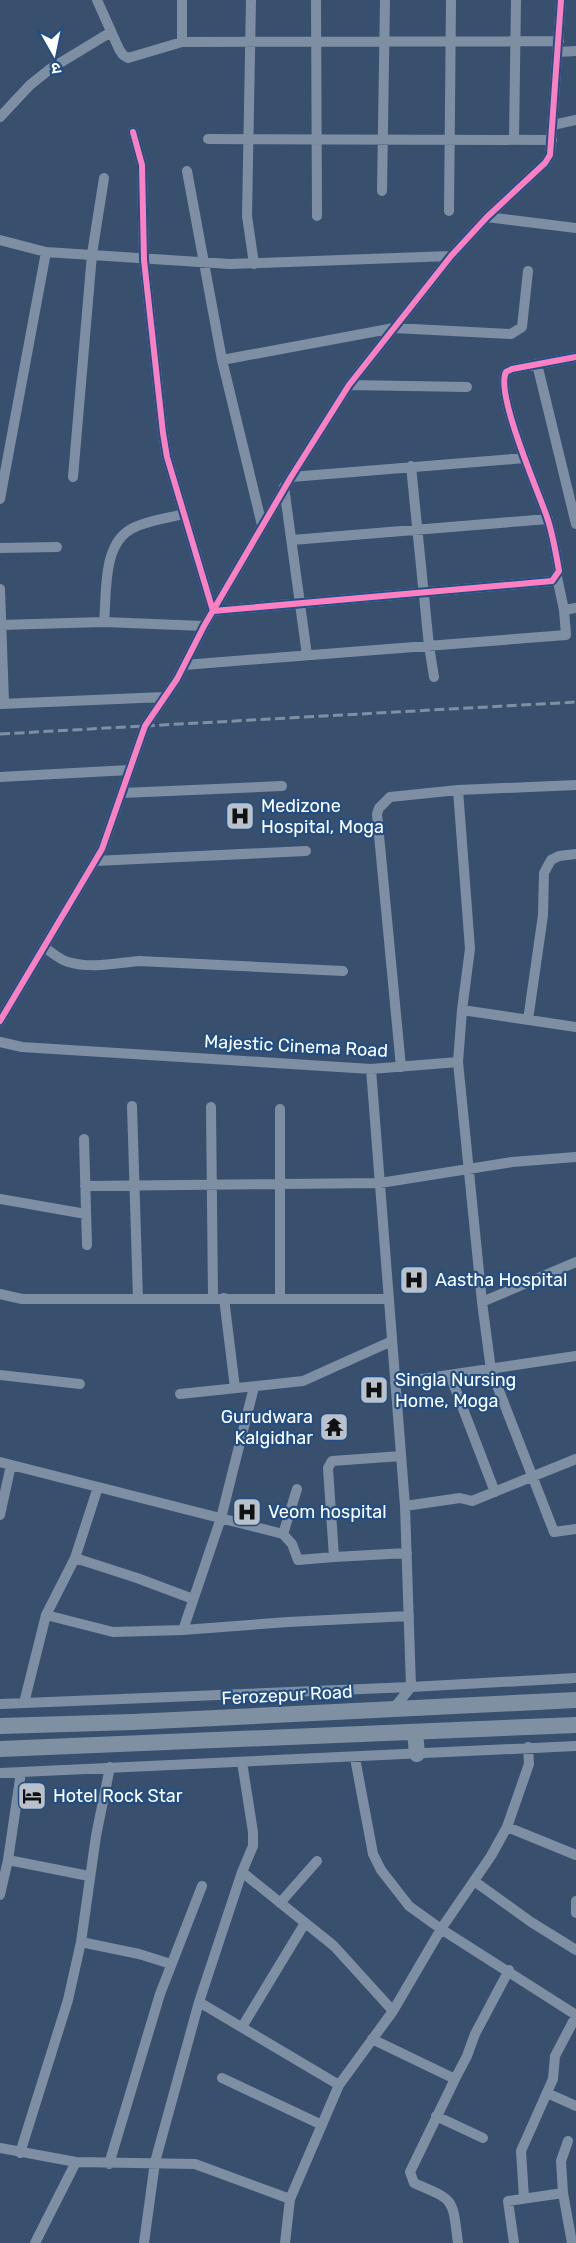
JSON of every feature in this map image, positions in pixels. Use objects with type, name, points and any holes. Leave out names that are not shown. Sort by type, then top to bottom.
[{"type":"highway","name":"Ferozepur Road","points":[[0,1726],[576,1700]]},
{"type":"highway","points":[[0,1749],[576,1725]]},
{"type":"highway","points":[[415,1732],[417,1754]]},
{"type":"street","points":[[97,0],[119,49],[128,58],[182,42],[515,41],[558,46],[576,51]]},
{"type":"street","points":[[182,0],[182,42]]},
{"type":"street","points":[[251,0],[247,216],[254,264]]},
{"type":"street","points":[[316,0],[317,216]]},
{"type":"street","points":[[382,191],[385,0]]},
{"type":"street","points":[[449,211],[451,0]]},
{"type":"street","points":[[514,139],[516,0]]},
{"type":"street","points":[[1,1017],[102,849],[145,726],[184,665],[204,626],[291,477],[349,386],[451,256],[487,217],[545,163],[550,155],[561,0]]},
{"type":"street","points":[[0,117],[30,85],[44,74],[111,32]]},
{"type":"street","points":[[553,125],[576,120]]},
{"type":"street","points":[[133,132],[142,165],[144,260],[167,457],[213,611]]},
{"type":"street","points":[[208,139],[552,140]]},
{"type":"street","points":[[187,171],[222,360],[262,525]]},
{"type":"street","points":[[72,477],[92,254],[104,178]]},
{"type":"street","points":[[487,217],[576,228]]},
{"type":"street","points":[[1,239],[46,252],[144,260],[254,264],[451,256]]},
{"type":"street","points":[[0,499],[46,252]]},
{"type":"street","points":[[222,360],[394,328],[511,334],[518,331],[524,321],[528,271]]},
{"type":"street","points":[[213,611],[552,581],[560,571],[548,519],[514,427],[503,384],[506,372],[512,369],[576,357]]},
{"type":"street","points":[[537,364],[576,524]]},
{"type":"street","points":[[349,386],[467,387]]},
{"type":"street","points":[[0,428],[12,431]]},
{"type":"street","points":[[291,477],[525,458]]},
{"type":"street","points":[[411,466],[434,677]]},
{"type":"street","points":[[284,488],[307,655]]},
{"type":"street","points":[[104,622],[110,558],[117,540],[141,524],[184,514]]},
{"type":"street","points":[[292,540],[548,519]]},
{"type":"street","points":[[0,548],[57,547]]},
{"type":"street","points":[[184,665],[566,635],[564,610],[557,577]]},
{"type":"street","points":[[0,589],[2,703],[164,697]]},
{"type":"street","points":[[564,610],[576,608]]},
{"type":"street","points":[[1,625],[104,622],[204,626]]},
{"type":"street","points":[[0,777],[129,770]]},
{"type":"street","points":[[401,1067],[377,814],[379,808],[390,797],[458,790],[576,785]]},
{"type":"street","points":[[123,793],[282,786]]},
{"type":"street","points":[[458,790],[470,949],[458,1062],[491,1370],[554,1532],[576,1529]]},
{"type":"street","points":[[95,861],[306,851]]},
{"type":"street","points":[[528,1020],[543,915],[544,873],[551,860],[559,856],[576,854]]},
{"type":"street","points":[[44,947],[66,962],[88,965],[139,962],[343,971]]},
{"type":"street","points":[[462,1010],[576,1027]]},
{"type":"street","name":"Majestic Cinema Road","points":[[0,1042],[22,1047],[371,1069],[458,1062]]},
{"type":"street","points":[[371,1069],[407,1553],[411,1687],[394,1708]]},
{"type":"street","points":[[132,1106],[138,1299]]},
{"type":"street","points":[[211,1107],[211,1185],[219,1298],[235,1388]]},
{"type":"street","points":[[280,1109],[282,1185],[280,1299]]},
{"type":"street","points":[[84,1139],[87,1245]]},
{"type":"street","points":[[85,1186],[380,1183],[512,1162],[576,1157],[576,1162]]},
{"type":"street","points":[[0,1199],[86,1214]]},
{"type":"street","points":[[482,1302],[576,1262]]},
{"type":"street","points":[[0,1294],[22,1299],[389,1299]]},
{"type":"street","points":[[180,1394],[303,1381],[392,1341]]},
{"type":"street","points":[[395,1383],[576,1356]]},
{"type":"street","points":[[0,1375],[80,1384]]},
{"type":"street","points":[[450,1375],[495,1492]]},
{"type":"street","points":[[183,1630],[220,1518],[254,1387]]},
{"type":"street","points":[[334,1557],[328,1468],[330,1463],[401,1456]]},
{"type":"street","points":[[405,1506],[460,1498],[472,1501],[576,1459]]},
{"type":"street","points":[[0,1462],[283,1534],[292,1544],[298,1560],[407,1553]]},
{"type":"street","points":[[0,1515],[11,1465]]},
{"type":"street","points":[[24,1703],[46,1615],[75,1557],[98,1487]]},
{"type":"street","points":[[283,1534],[297,1490]]},
{"type":"street","points":[[75,1557],[194,1599]]},
{"type":"street","points":[[46,1615],[106,1631],[183,1630],[409,1616]]},
{"type":"street","points":[[0,1704],[576,1678]]},
{"type":"street","points":[[0,1773],[576,1746]]},
{"type":"street","points":[[285,2243],[291,2199],[339,2085],[393,2011],[441,1929],[486,1864],[507,1827],[529,1764],[528,1747]]},
{"type":"street","points":[[355,1758],[370,1846],[376,1862],[409,1906],[576,2015],[554,2060],[555,2075],[521,2151],[524,2198]]},
{"type":"street","points":[[144,2243],[155,2162],[199,2002],[242,1872],[253,1846],[242,1762]]},
{"type":"street","points":[[20,2153],[68,2000],[81,1942],[89,1876],[110,1767]]},
{"type":"street","points":[[1,1890],[8,1860],[21,1772]]},
{"type":"street","points":[[507,1827],[576,1855]]},
{"type":"street","points":[[8,1860],[89,1876]]},
{"type":"street","points":[[280,1903],[317,1861]]},
{"type":"street","points":[[242,1872],[334,1946],[393,2011]]},
{"type":"street","points":[[474,1881],[531,1922],[576,1950]]},
{"type":"street","points":[[109,2164],[160,1994],[202,1886]]},
{"type":"street","points":[[576,1901],[576,1913]]},
{"type":"street","points":[[242,2027],[305,1923]]},
{"type":"street","points":[[81,1942],[139,1954],[171,1964]]},
{"type":"street","points":[[458,2243],[450,2202],[444,2196],[414,2183],[410,2176],[411,2167],[509,1970]]},
{"type":"street","points":[[199,2002],[339,2085]]},
{"type":"street","points":[[372,2039],[455,2079]]},
{"type":"street","points":[[222,2078],[322,2125]]},
{"type":"street","points":[[547,2093],[576,2106]]},
{"type":"street","points":[[436,2116],[483,2138]]},
{"type":"street","points":[[568,2141],[561,2161],[563,2193],[572,2243]]},
{"type":"street","points":[[0,2148],[76,2162],[109,2164],[155,2162],[200,2166],[291,2199]]},
{"type":"street","points":[[35,2243],[76,2162]]},
{"type":"street","points":[[514,2243],[508,2201],[563,2193]]},
{"type":"railway","points":[[0,734],[576,702]]},
{"type":"cycle path","points":[[0,1021],[102,849],[145,726],[177,679],[204,626],[291,477],[349,385],[451,256],[487,217],[545,163],[550,155],[561,0]]},
{"type":"cycle path","points":[[133,132],[142,165],[144,260],[167,457],[213,611],[552,581],[559,571],[553,537],[512,420],[504,383],[506,372],[512,369],[576,357]]},
{"type":"place","name":"Medizone Hospital, Moga","points":[[240,816]]},
{"type":"place","name":"Aastha Hospital","points":[[414,1280]]},
{"type":"place","name":"Singla Nursing Home, Moga","points":[[374,1390]]},
{"type":"place","name":"Gurudwara Kalgidhar","points":[[334,1427]]},
{"type":"place","name":"Veom hospital","points":[[247,1512]]},
{"type":"place","name":"Hotel Rock Star","points":[[32,1796]]}]
